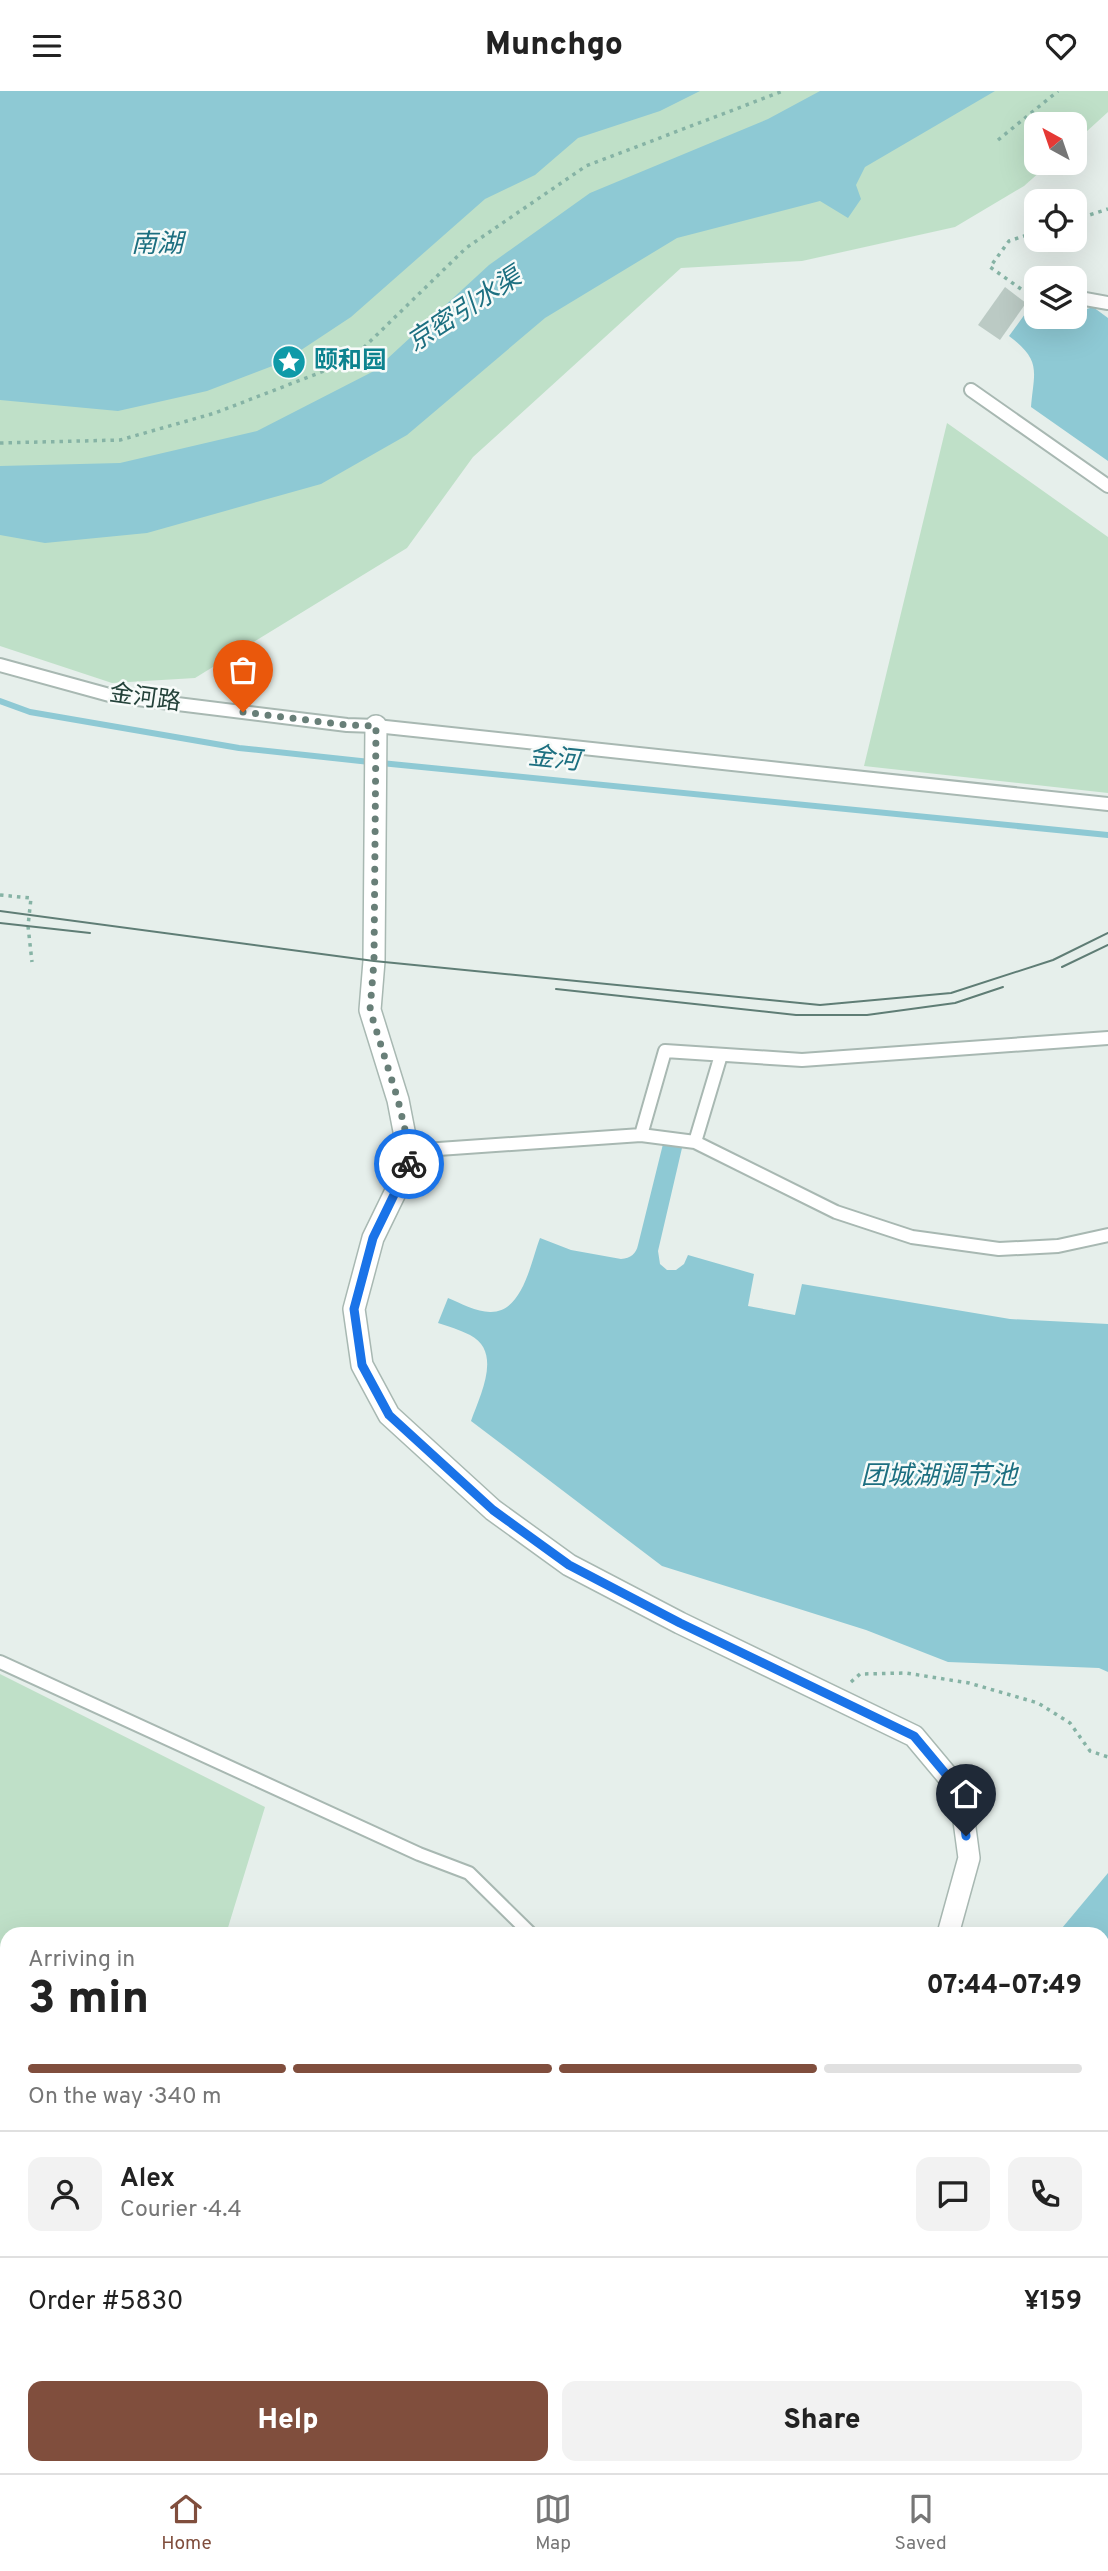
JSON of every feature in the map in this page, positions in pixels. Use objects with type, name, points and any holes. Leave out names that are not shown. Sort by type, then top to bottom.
[{"type":"street","points":[[376,734],[374,961],[370,1010],[398,1100],[410,1162],[373,1238],[354,1309],[362,1365],[389,1415],[493,1510],[569,1565],[680,1623],[914,1736],[960,1791],[969,1858],[950,1927]]},
{"type":"lane","points":[[1087,299],[1108,303]]},
{"type":"lane","points":[[971,390],[1108,486]]},
{"type":"lane","name":"金河路","points":[[0,664],[113,696],[347,725],[376,734],[1108,804]]},
{"type":"lane","points":[[642,1135],[665,1051],[802,1060],[1108,1038]]},
{"type":"lane","points":[[695,1142],[721,1055]]},
{"type":"lane","points":[[410,1151],[642,1135],[695,1142],[836,1212],[912,1237],[999,1249],[1058,1246],[1108,1235]]},
{"type":"lane","points":[[0,1662],[419,1854],[469,1873],[524,1927]]},
{"type":"path","points":[[0,443],[120,440],[215,413],[350,361],[466,248],[586,166],[783,91]]},
{"type":"path","points":[[999,140],[1058,91]]},
{"type":"path","points":[[1087,216],[1108,209]]},
{"type":"path","points":[[1024,236],[1009,240],[990,267],[1024,290]]},
{"type":"path","points":[[0,895],[31,898],[28,926],[32,963]]},
{"type":"path","points":[[832,1696],[860,1674],[906,1673],[969,1683],[1038,1703],[1070,1723],[1090,1751],[1108,1757]]},
{"type":"green space","name":"颐和园","points":[[0,91],[1108,91],[1108,112],[1087,131],[1087,112],[1024,112],[1024,175],[1036,175],[1024,186],[955,227],[802,261],[681,268],[473,457],[407,548],[195,678],[112,683],[0,646]]},
{"type":"green space","points":[[947,423],[1108,537],[1108,793],[864,766]]},
{"type":"green space","points":[[0,1674],[265,1807],[228,1927],[0,1927]]},
{"type":"water","name":"南湖","points":[[0,91],[700,91],[660,111],[578,138],[535,175],[485,199],[351,317],[283,362],[207,391],[118,411],[0,400]]},
{"type":"water","name":"京密引水渠","points":[[820,91],[995,91],[865,167],[856,185],[861,199],[848,218],[820,201],[677,238],[545,318],[407,435],[321,484],[147,533],[45,543],[0,535],[0,466],[120,463],[257,431],[374,371],[489,265],[590,193],[768,119]]},
{"type":"water","points":[[1093,307],[1108,318],[1108,461],[1031,407],[1034,367],[1027,353],[1009,336],[1024,315],[1024,329],[1087,329],[1087,309]]},
{"type":"water","name":"团城湖调节池","points":[[663,1144],[682,1148],[658,1251],[660,1264],[667,1270],[676,1270],[684,1264],[688,1255],[754,1274],[748,1306],[795,1315],[802,1284],[1010,1319],[1108,1324],[1108,1672],[1099,1668],[948,1662],[866,1630],[662,1566],[471,1421],[486,1375],[485,1352],[480,1343],[470,1335],[438,1323],[448,1298],[485,1312],[501,1310],[518,1295],[524,1284],[540,1238],[571,1250],[628,1258],[638,1245]]},
{"type":"water","points":[[1108,1873],[1108,1927],[1063,1927]]},
{"type":"building","points":[[1005,287],[1024,301],[1024,306],[1000,340],[978,325]]},
{"type":"waterway","name":"金河","points":[[0,701],[30,712],[239,748],[370,762]]},
{"type":"waterway","name":"金河","points":[[381,763],[1108,835]]},
{"type":"tram line","points":[[0,911],[374,961],[820,1005],[951,993],[1053,960],[1108,933]]},
{"type":"tram line","points":[[0,923],[90,933]]},
{"type":"tram line","points":[[1062,967],[1108,945]]},
{"type":"tram line","points":[[556,989],[796,1015],[867,1015],[955,1003],[1003,987]]},
{"type":"way so far","points":[[243,712],[376,726],[374,961],[370,1010],[398,1100],[410,1151],[409,1164]]},
{"type":"place","name":"颐和园","points":[[289,362]]},
{"type":"route","points":[[409,1164],[373,1238],[354,1309],[362,1365],[389,1415],[493,1510],[569,1565],[680,1623],[914,1736],[960,1791],[966,1836]]}]
